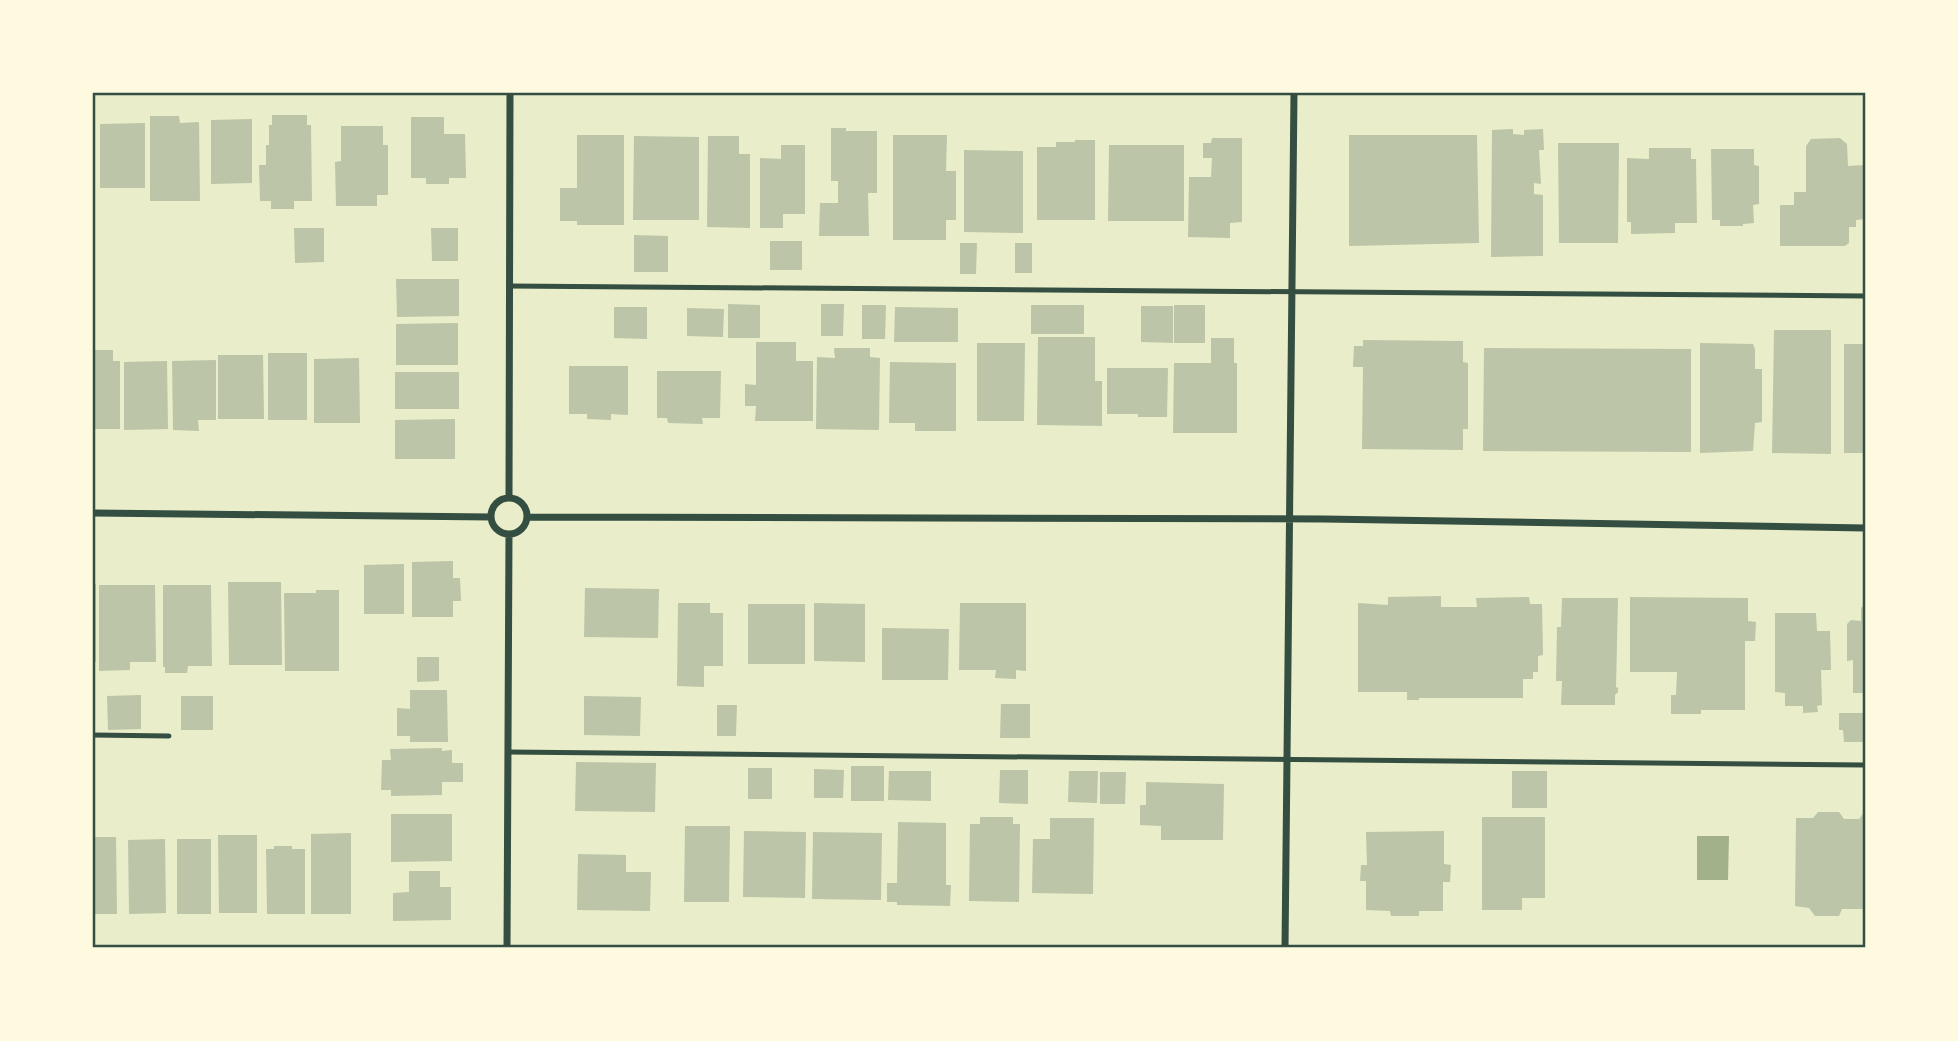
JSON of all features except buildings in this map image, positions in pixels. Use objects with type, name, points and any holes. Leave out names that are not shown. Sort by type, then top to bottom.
[{"type":"street","points":[[509,498],[510,93]]},
{"type":"street","points":[[1285,948],[1294,93]]},
{"type":"street","points":[[509,498],[524,506],[527,517],[523,527],[509,534],[499,531],[491,517],[498,501],[509,498]]},
{"type":"street","points":[[93,513],[491,517]]},
{"type":"street","points":[[527,517],[1289,520],[1865,527]]},
{"type":"street","points":[[507,948],[509,534]]},
{"type":"lane","points":[[509,286],[1865,296]]},
{"type":"lane","points":[[93,735],[169,736]]},
{"type":"lane","points":[[508,752],[1865,765]]},
{"type":"shaded area","points":[[1697,836],[1729,836],[1728,880],[1697,880]]}]
